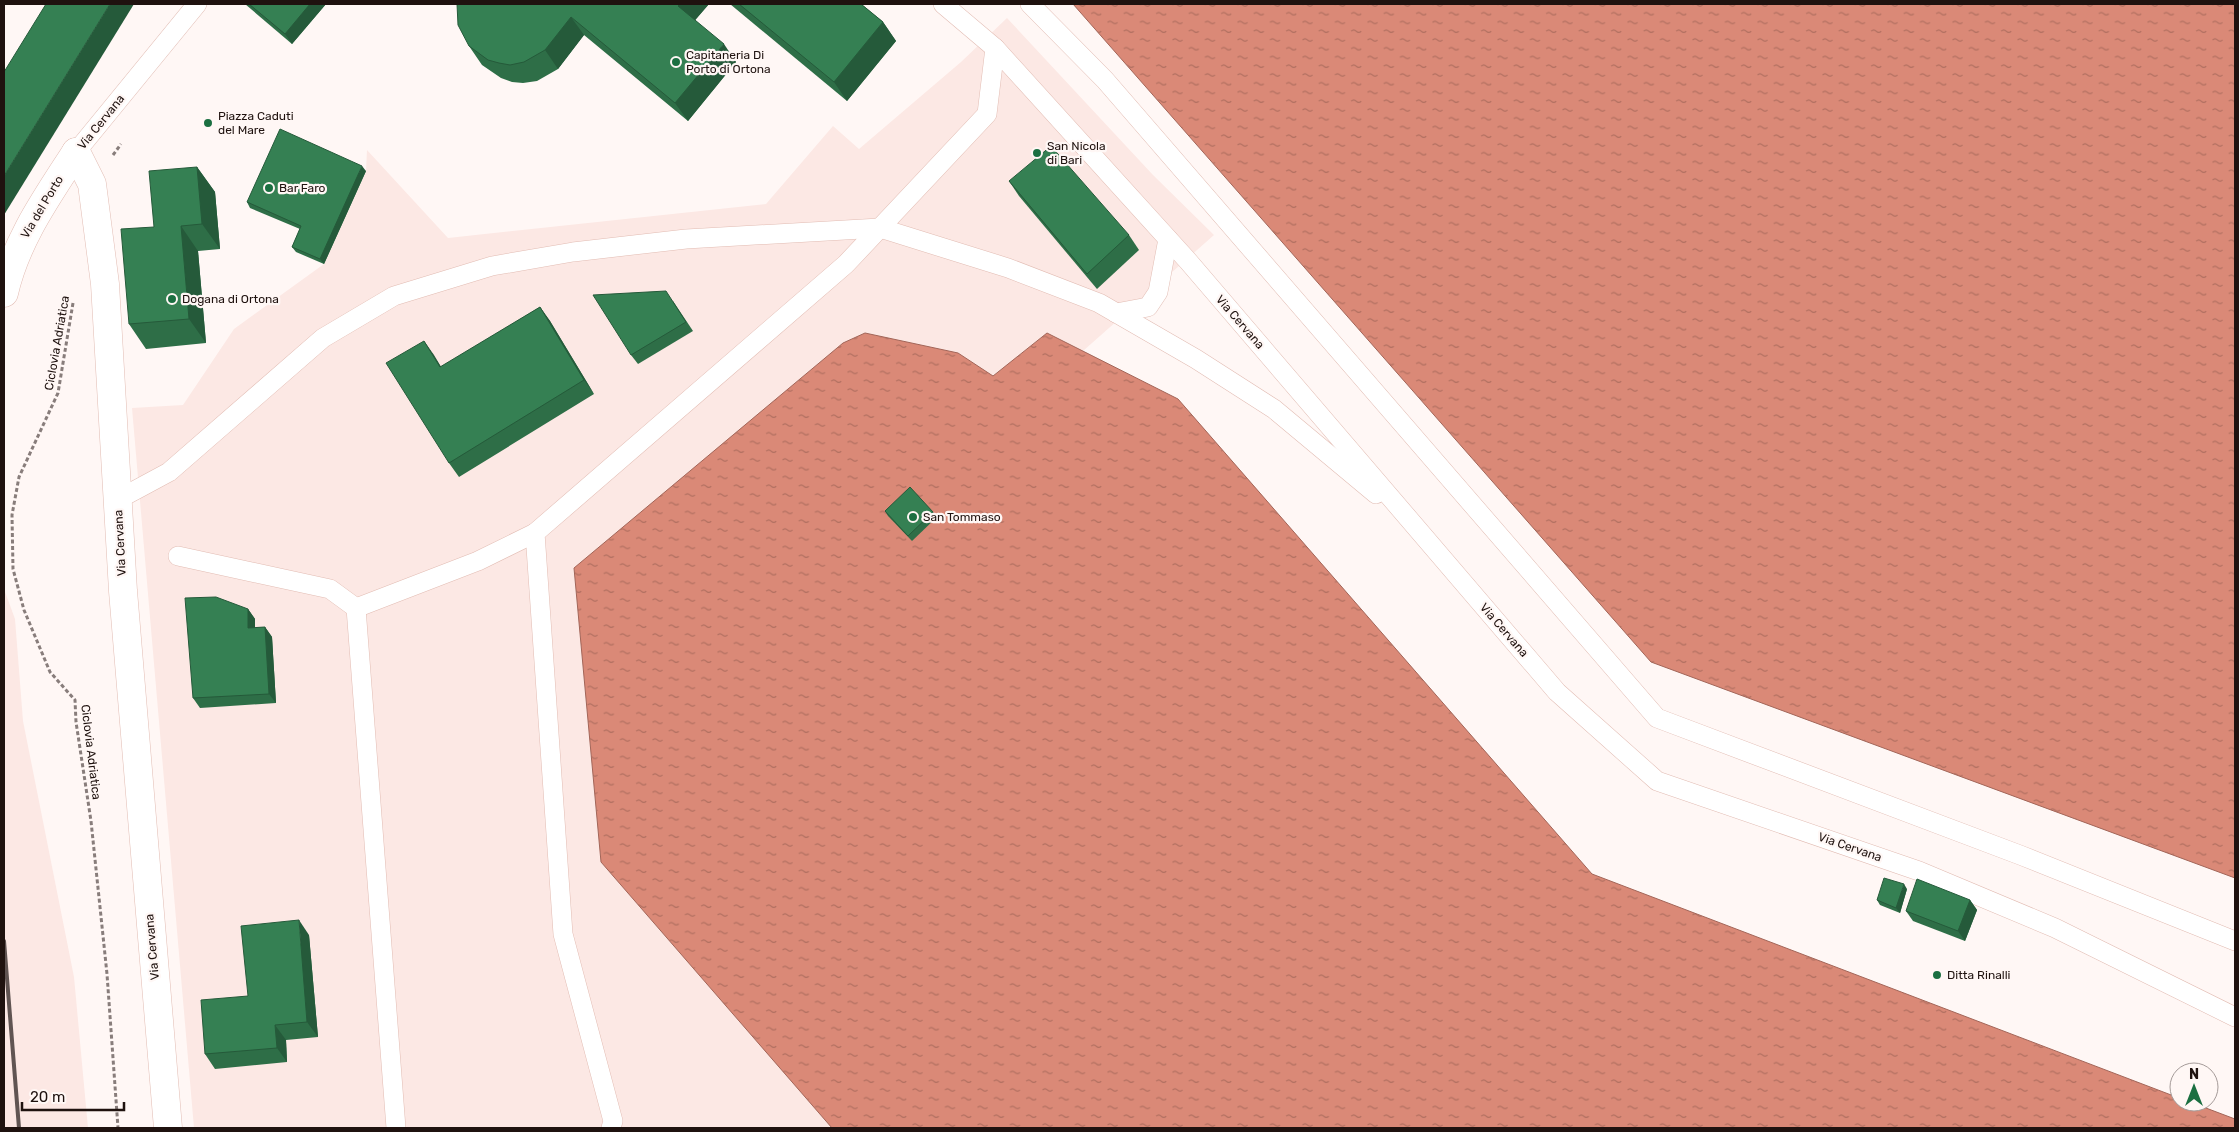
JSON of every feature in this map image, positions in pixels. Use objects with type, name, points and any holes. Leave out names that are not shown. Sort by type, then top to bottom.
[{"type":"street","name":"Via Cervana","points":[[76,152],[92,184],[105,284],[126,641],[168,1128]]},
{"type":"street","name":"Via del Porto","points":[[4,292],[9,270],[30,223],[76,152]]},
{"type":"lane","name":"Via Cervana","points":[[76,152],[197,4]]},
{"type":"lane","name":"Via Cervana","points":[[943,4],[995,48],[1168,239],[1557,692],[1657,781],[1919,871],[2055,928],[2235,1017]]},
{"type":"lane","points":[[1030,4],[1105,80],[1657,718],[2020,855],[2235,941]]},
{"type":"lane","points":[[356,608],[478,561],[535,533],[846,264],[987,114],[995,48]]},
{"type":"lane","points":[[117,500],[169,472],[323,338],[394,296],[492,266],[573,252],[686,239],[880,228],[1008,268],[1099,303],[1196,359],[1274,409],[1417,528]]},
{"type":"lane","points":[[1116,313],[1148,307],[1158,292],[1168,239]]},
{"type":"lane","points":[[535,533],[564,934],[613,1122],[611,1128]]},
{"type":"lane","points":[[178,556],[330,589],[356,608],[396,1128]]},
{"type":"path","points":[[92,184],[121,144]]},
{"type":"path","name":"Ciclovia Adriatica","points":[[74,298],[58,393],[19,477],[12,515],[13,569],[24,610],[50,672],[76,700],[76,722],[91,821],[105,955],[118,1128]]},
{"type":"shaded area","points":[[1007,18],[1153,175],[1214,235],[1083,351],[1047,333],[992,376],[958,353],[865,333],[843,343],[575,568],[601,862],[832,1128],[194,1128],[132,408],[183,405],[234,329],[324,264],[366,171],[367,150],[448,238],[766,204],[833,126],[859,149],[961,62]]},
{"type":"shaded area","points":[[4,589],[15,619],[23,721],[74,977],[88,1128],[4,1128]]},
{"type":"water","points":[[1073,4],[2235,4],[2235,878],[1651,662]]},
{"type":"water","points":[[865,333],[958,353],[993,376],[1047,333],[1178,399],[1592,874],[2169,1094],[2169,1112],[2216,1112],[2235,1119],[2235,1128],[832,1128],[601,862],[574,568],[843,343]]},
{"type":"building","points":[[46,4],[110,4],[4,176],[4,72]]},
{"type":"building","points":[[249,4],[310,4],[285,34]]},
{"type":"building","name":"Capitaneria Di Porto di Ortona","points":[[457,4],[680,4],[678,6],[724,44],[675,103],[571,17],[545,50],[524,62],[510,65],[488,60],[469,46],[458,25]]},
{"type":"building","name":"Capitaneria Di Porto di Ortona","points":[[739,4],[861,4],[883,22],[834,82]]},
{"type":"building","points":[[280,129],[362,166],[320,259],[292,247],[301,226],[247,202]]},
{"type":"building","points":[[1051,146],[1129,235],[1087,274],[1009,181]]},
{"type":"building","points":[[197,167],[202,224],[181,226],[189,319],[129,324],[121,229],[154,227],[149,171]]},
{"type":"building","points":[[666,291],[686,322],[631,355],[593,295]]},
{"type":"building","points":[[540,307],[584,380],[449,463],[386,363],[424,341],[440,367]]},
{"type":"building","name":"San Tommaso","points":[[910,487],[933,512],[908,536],[885,511]]},
{"type":"building","points":[[216,597],[248,609],[248,628],[265,627],[269,694],[193,698],[185,598]]},
{"type":"building","points":[[1884,878],[1904,884],[1896,908],[1877,900]]},
{"type":"building","points":[[1917,879],[1970,900],[1958,931],[1906,911]]},
{"type":"building","points":[[299,920],[307,1022],[275,1025],[277,1048],[205,1054],[201,1000],[248,996],[241,926]]},
{"type":"railway","points":[[4,941],[19,1128]]},
{"type":"place","name":"Capitaneria Di Porto di Ortona","points":[[676,62]]},
{"type":"place","name":"Piazza Caduti del Mare","points":[[208,123]]},
{"type":"place","name":"San Nicola di Bari","points":[[1037,153]]},
{"type":"place","name":"Bar Faro","points":[[269,188]]},
{"type":"place","name":"Dogana di Ortona","points":[[172,299]]},
{"type":"place","name":"San Tommaso","points":[[913,517]]},
{"type":"place","name":"Ditta Rinalli","points":[[1937,975]]}]
